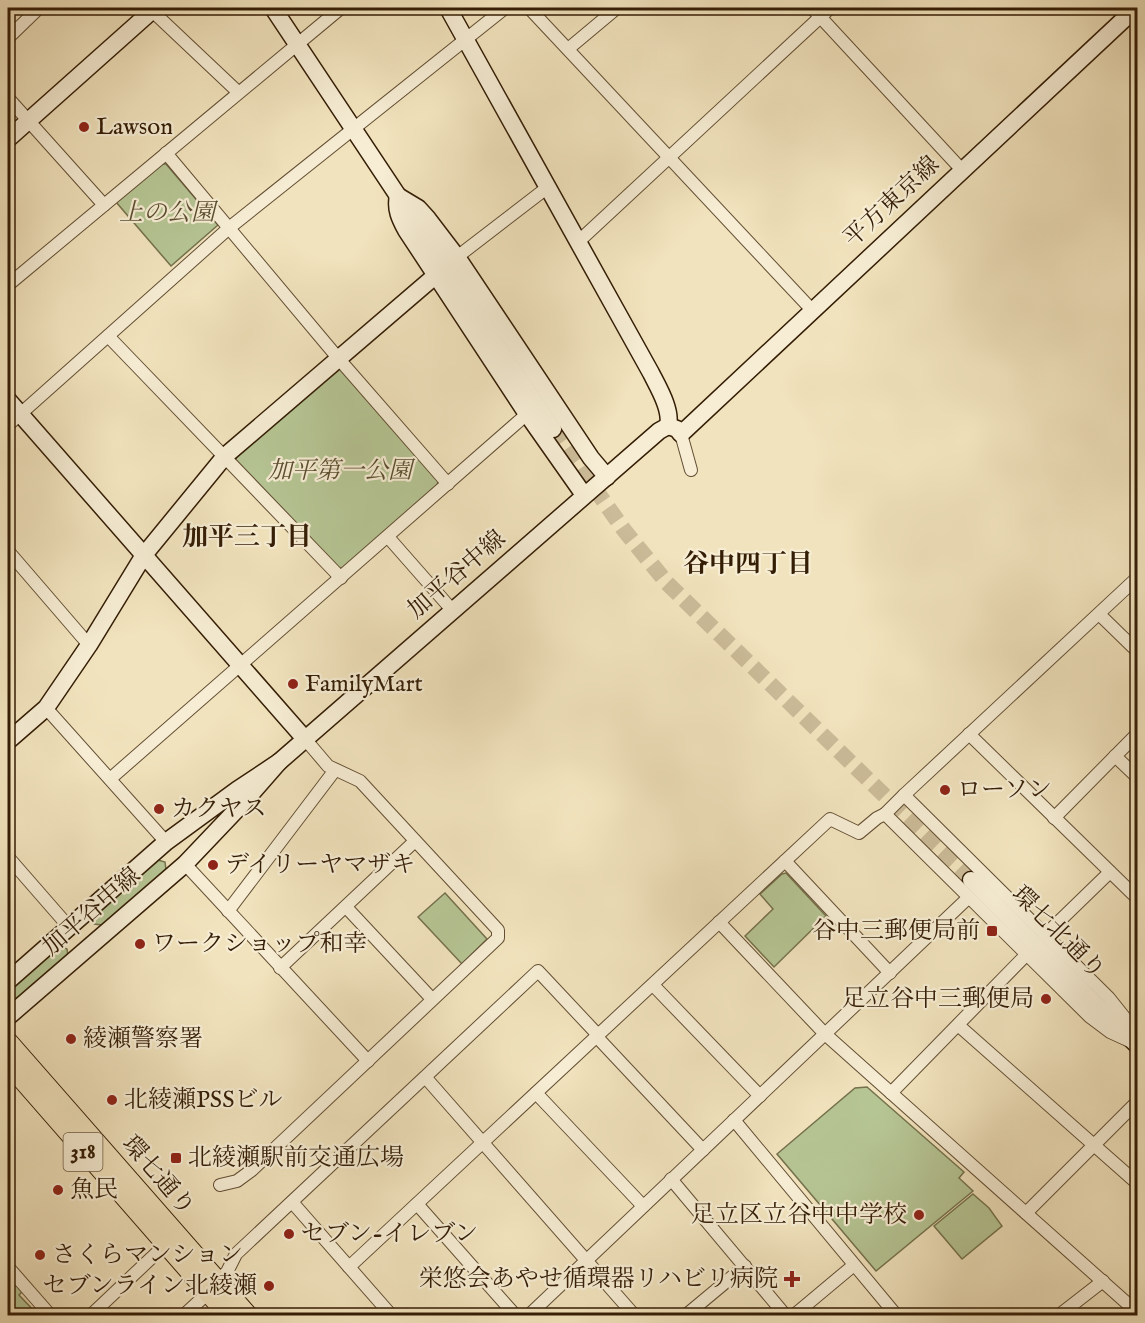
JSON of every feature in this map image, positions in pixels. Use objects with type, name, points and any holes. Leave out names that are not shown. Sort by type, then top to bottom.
[{"type":"main road","name":"環七通り","points":[[8,1041],[213,1286],[228,1316]]},
{"type":"main road","name":"環七通り","points":[[8,1064],[165,1245],[249,1316]]},
{"type":"street","points":[[8,38],[39,8]]},
{"type":"street","points":[[8,139],[152,8],[238,92]]},
{"type":"street","points":[[273,8],[554,429]]},
{"type":"street","points":[[8,285],[341,8]]},
{"type":"street","points":[[448,8],[651,373],[691,470]]},
{"type":"street","points":[[14,419],[229,228],[505,8]]},
{"type":"street","points":[[529,8],[812,310]]},
{"type":"street","points":[[568,49],[617,8]]},
{"type":"street","points":[[578,242],[670,158],[821,10],[962,170]]},
{"type":"street","name":"平方東京線","points":[[674,430],[812,310],[1131,13]]},
{"type":"street","points":[[8,98],[104,205]]},
{"type":"street","points":[[166,153],[338,358],[448,484]]},
{"type":"street","points":[[458,257],[548,187]]},
{"type":"street","points":[[398,196],[417,208],[428,219],[458,257],[591,458],[607,477]]},
{"type":"street","points":[[398,196],[396,203],[399,217],[435,276],[527,414],[585,495]]},
{"type":"street","points":[[8,741],[46,708],[89,645],[144,555],[225,456],[435,276]]},
{"type":"street","points":[[108,336],[341,578]]},
{"type":"street","points":[[8,400],[14,419],[144,555],[328,765],[360,781],[498,930],[498,938],[252,1170],[237,1180],[220,1185]]},
{"type":"street","points":[[110,779],[527,414]]},
{"type":"street","name":"加平谷中線","points":[[8,1017],[184,864],[279,762],[305,739],[659,431],[674,430]]},
{"type":"street","points":[[388,537],[453,611]]},
{"type":"street","points":[[8,551],[89,645]]},
{"type":"street","points":[[8,571],[18,562]]},
{"type":"street","points":[[349,1266],[830,819],[859,833],[885,814],[1137,577]]},
{"type":"street","points":[[1099,614],[1137,652]]},
{"type":"street","points":[[46,708],[184,864],[368,1060]]},
{"type":"street","points":[[1054,818],[1137,733]]},
{"type":"street","points":[[969,734],[1137,899]]},
{"type":"street","points":[[1115,756],[1137,778]]},
{"type":"street","name":"加平谷中線","points":[[8,981],[166,842],[279,762]]},
{"type":"street","points":[[228,912],[335,770]]},
{"type":"street","points":[[904,795],[1109,998],[1125,1018],[1136,1044]]},
{"type":"street","points":[[885,814],[1090,1017],[1110,1032],[1136,1044]]},
{"type":"street","points":[[280,968],[415,841]]},
{"type":"street","points":[[8,857],[88,948]]},
{"type":"street","points":[[784,861],[890,973]]},
{"type":"street","points":[[1045,935],[1110,872]]},
{"type":"street","name":"環七北通り","points":[[971,880],[1136,1044]]},
{"type":"street","points":[[528,1316],[968,898]]},
{"type":"street","points":[[346,907],[432,999]]},
{"type":"street","points":[[718,922],[825,1034],[1137,1313]]},
{"type":"street","points":[[891,1093],[1026,955]]},
{"type":"street","points":[[183,1316],[226,1272],[237,1254],[538,971],[703,1150]]},
{"type":"street","points":[[653,985],[760,1096]]},
{"type":"street","points":[[958,1025],[1137,1184]]},
{"type":"street","points":[[426,1078],[635,1316]]},
{"type":"street","points":[[536,1093],[643,1206]]},
{"type":"street","points":[[1026,1213],[1137,1101]]},
{"type":"street","points":[[734,1120],[897,1316]]},
{"type":"street","points":[[671,1179],[786,1316]]},
{"type":"street","points":[[292,1203],[392,1316]]},
{"type":"street","points":[[417,1204],[516,1316]]},
{"type":"street","points":[[90,1316],[165,1245]]},
{"type":"street","points":[[793,1316],[854,1265]]},
{"type":"street","points":[[8,1266],[51,1316]]},
{"type":"street","points":[[685,1316],[745,1266]]},
{"type":"street","points":[[1058,1316],[1102,1281]]},
{"type":"green space","name":"上の公園","points":[[161,164],[166,164],[218,225],[171,266],[116,202]]},
{"type":"green space","name":"加平第一公園","points":[[337,368],[341,369],[438,481],[437,486],[345,568],[339,568],[236,460],[237,454]]},
{"type":"green space","points":[[158,860],[165,862],[166,870],[102,925],[94,924],[93,915]]},
{"type":"green space","points":[[786,873],[826,916],[774,967],[745,936],[773,909],[760,894]]},
{"type":"green space","points":[[445,893],[487,939],[462,964],[418,917]]},
{"type":"green space","points":[[60,946],[67,949],[68,956],[8,1009],[8,991]]},
{"type":"green space","points":[[867,1087],[964,1172],[959,1178],[973,1191],[876,1271],[777,1154],[855,1088]]},
{"type":"green space","points":[[973,1194],[989,1208],[1002,1226],[962,1259],[934,1226]]},
{"type":"green space","points":[[8,1270],[24,1290],[19,1295],[38,1315],[8,1315]]},
{"type":"tunnel","points":[[553,429],[624,530],[667,583],[971,880]]},
{"type":"place","name":"Lawson","points":[[84,127]]},
{"type":"place","name":"FamilyMart","points":[[293,684]]},
{"type":"place","name":"ローソン","points":[[945,790]]},
{"type":"place","name":"カクヤス","points":[[159,809]]},
{"type":"place","name":"デイリーヤマザキ","points":[[213,865]]},
{"type":"place","name":"谷中三郵便局前","points":[[992,931]]},
{"type":"place","name":"ワークショップ和幸","points":[[140,944]]},
{"type":"place","name":"足立谷中三郵便局","points":[[1046,999]]},
{"type":"place","name":"綾瀬警察署","points":[[71,1039]]},
{"type":"place","name":"北綾瀬PSSビル","points":[[112,1100]]},
{"type":"place","name":"北綾瀬駅前交通広場","points":[[176,1158]]},
{"type":"place","name":"魚民","points":[[58,1190]]},
{"type":"place","name":"足立区立谷中中学校","points":[[919,1215]]},
{"type":"place","name":"セブン-イレブン","points":[[289,1234]]},
{"type":"place","name":"さくらマンション","points":[[40,1255]]},
{"type":"place","name":"栄悠会あやせ循環器リハビリ病院","points":[[792,1279]]},
{"type":"place","name":"セブンライン北綾瀬","points":[[269,1286]]},
{"type":"district","name":"加平三丁目","points":[[247,537]]},
{"type":"district","name":"谷中四丁目","points":[[748,564]]}]
